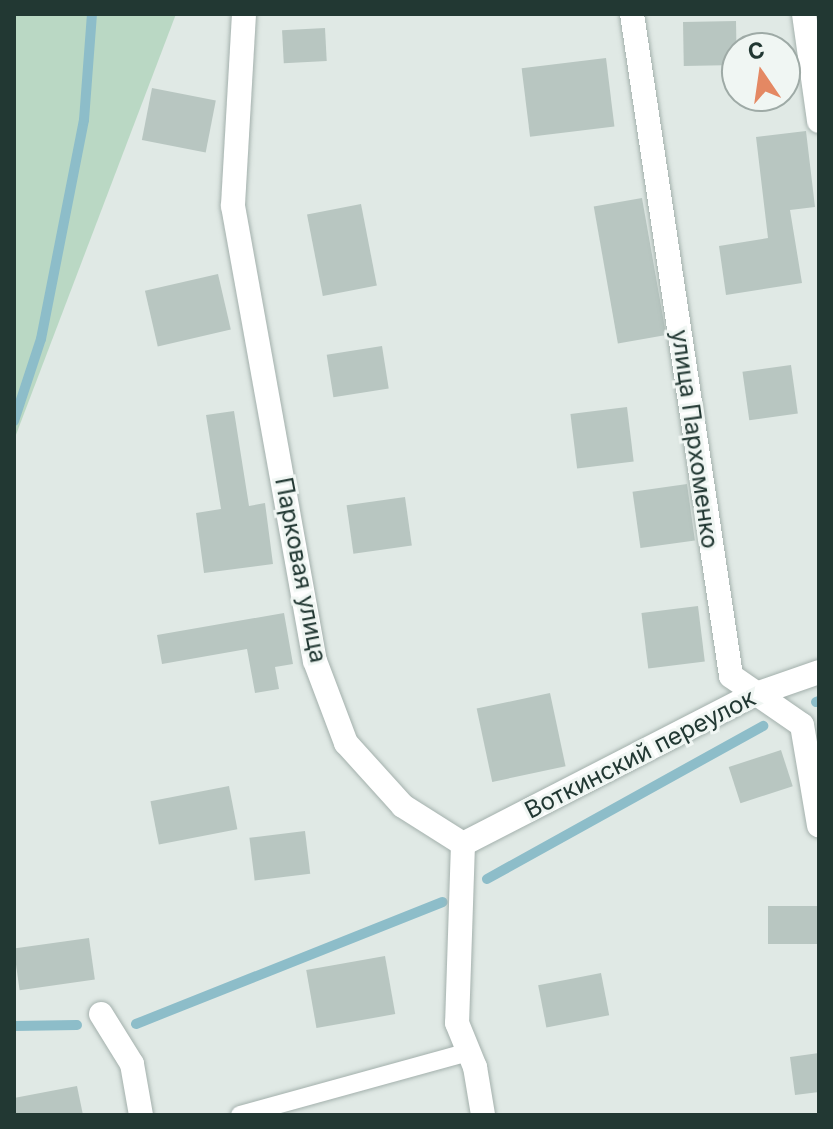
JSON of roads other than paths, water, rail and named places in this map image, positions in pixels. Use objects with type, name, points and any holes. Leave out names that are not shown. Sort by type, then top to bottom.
[{"type":"street","name":"Парковая улица","points":[[244,14],[233,206],[315,661],[346,743],[403,806],[463,844]]},
{"type":"street","name":"улица Пархоменко","points":[[632,14],[731,676],[753,695],[802,725],[819,826]]},
{"type":"street","points":[[804,14],[819,121]]},
{"type":"street","name":"Воткинский переулок","points":[[463,844],[753,695],[819,672]]},
{"type":"street","points":[[463,844],[457,1023],[469,1052],[483,1115]]},
{"type":"street","points":[[101,1014],[132,1064],[141,1115]]},
{"type":"lane","points":[[240,1115],[469,1052]]},
{"type":"waterway","points":[[14,421],[41,339],[84,120],[92,14]]},
{"type":"waterway","points":[[487,879],[763,726]]},
{"type":"waterway","points":[[136,1024],[443,902]]},
{"type":"waterway","points":[[14,1026],[77,1025]]}]
